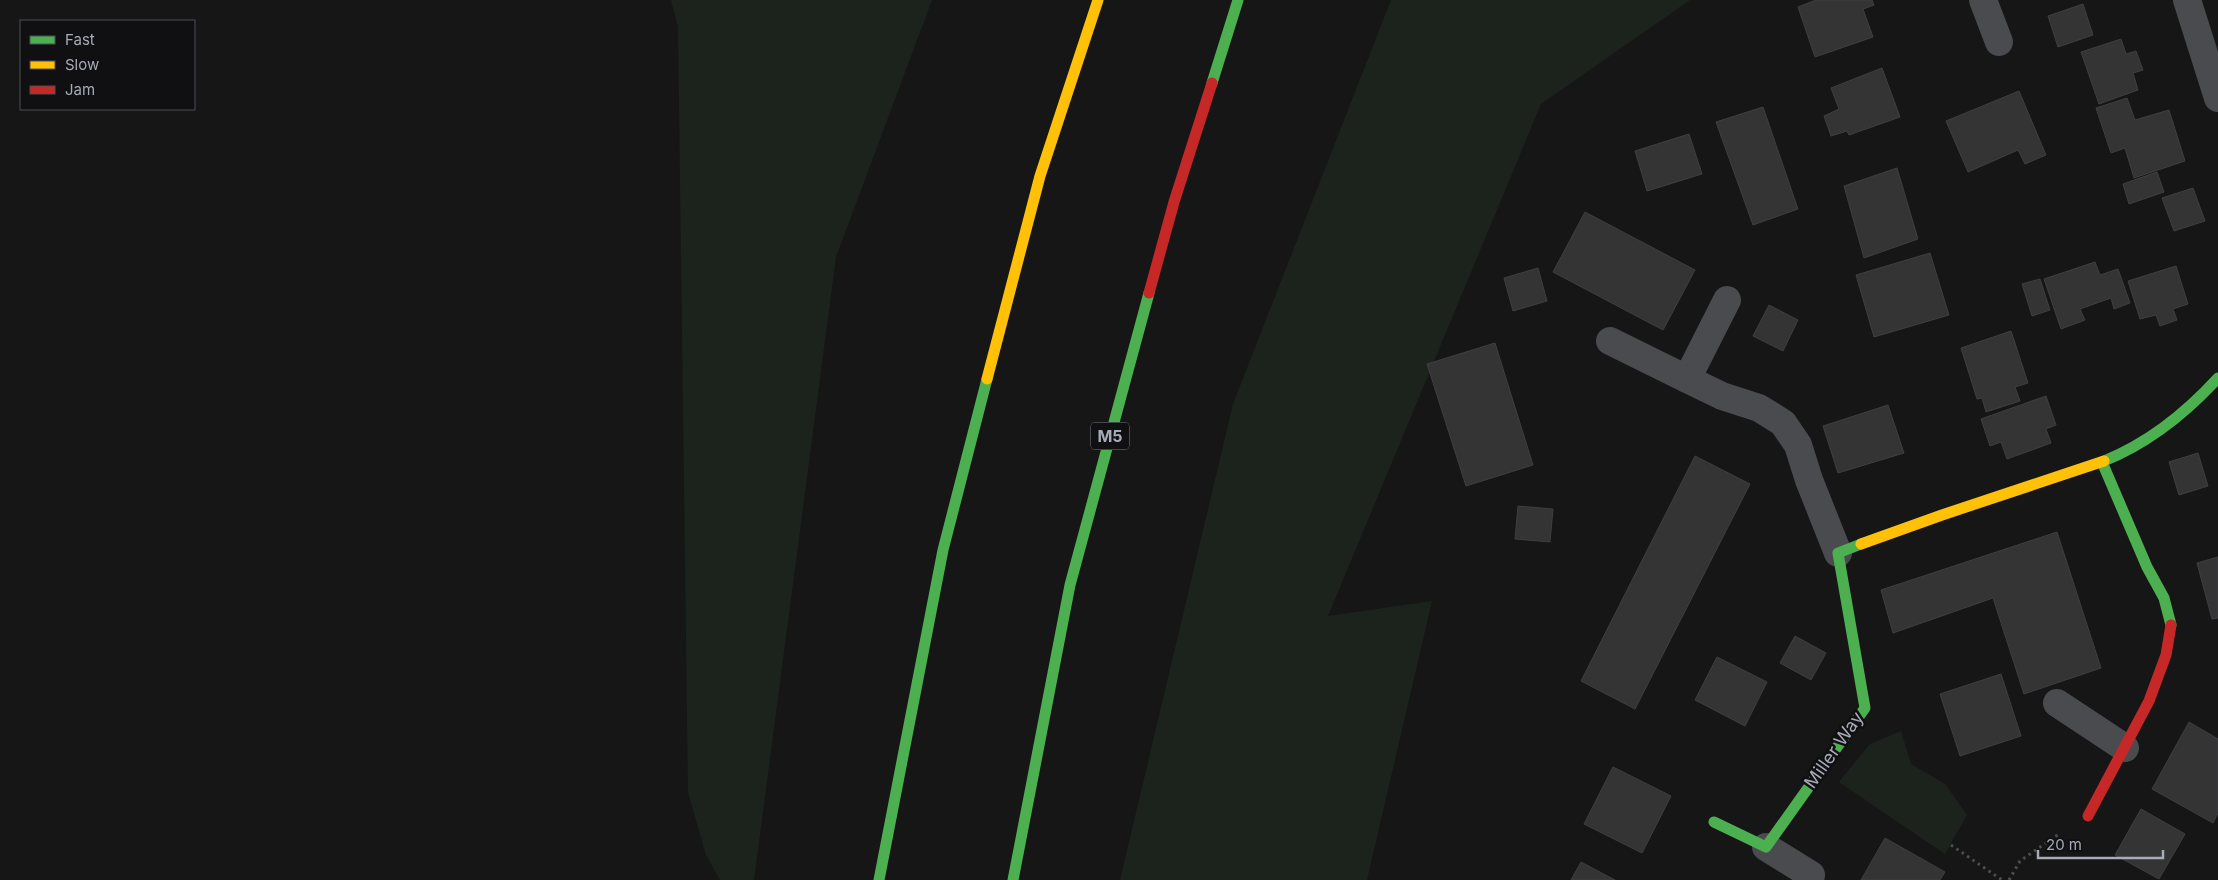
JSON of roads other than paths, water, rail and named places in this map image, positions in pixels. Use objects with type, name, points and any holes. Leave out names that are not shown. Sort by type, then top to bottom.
[{"type":"main road","points":[[879,880],[944,550],[1040,176],[1098,0]]},
{"type":"main road","name":"M5","points":[[1013,880],[1070,585],[1174,202],[1238,0]]},
{"type":"main road","points":[[1838,552],[1968,506],[2102,462],[2160,433],[2200,400],[2218,378]]},
{"type":"main road","points":[[2088,816],[2149,700],[2166,655],[2171,622],[2164,598],[2147,567],[2102,462]]},
{"type":"main road","name":"Miller Way","points":[[1766,848],[1865,708],[1838,552]]},
{"type":"main road","points":[[1714,822],[1766,848]]},
{"type":"street","points":[[1983,0],[1999,42]]},
{"type":"street","points":[[2187,0],[2218,98]]},
{"type":"street","points":[[1687,379],[1727,300]]},
{"type":"street","name":"Miller Way","points":[[1610,341],[1722,396],[1759,408],[1783,423],[1798,444],[1809,480],[1838,552]]},
{"type":"street","points":[[2058,703],[2125,748]]},
{"type":"street","points":[[1766,848],[1811,875]]}]
